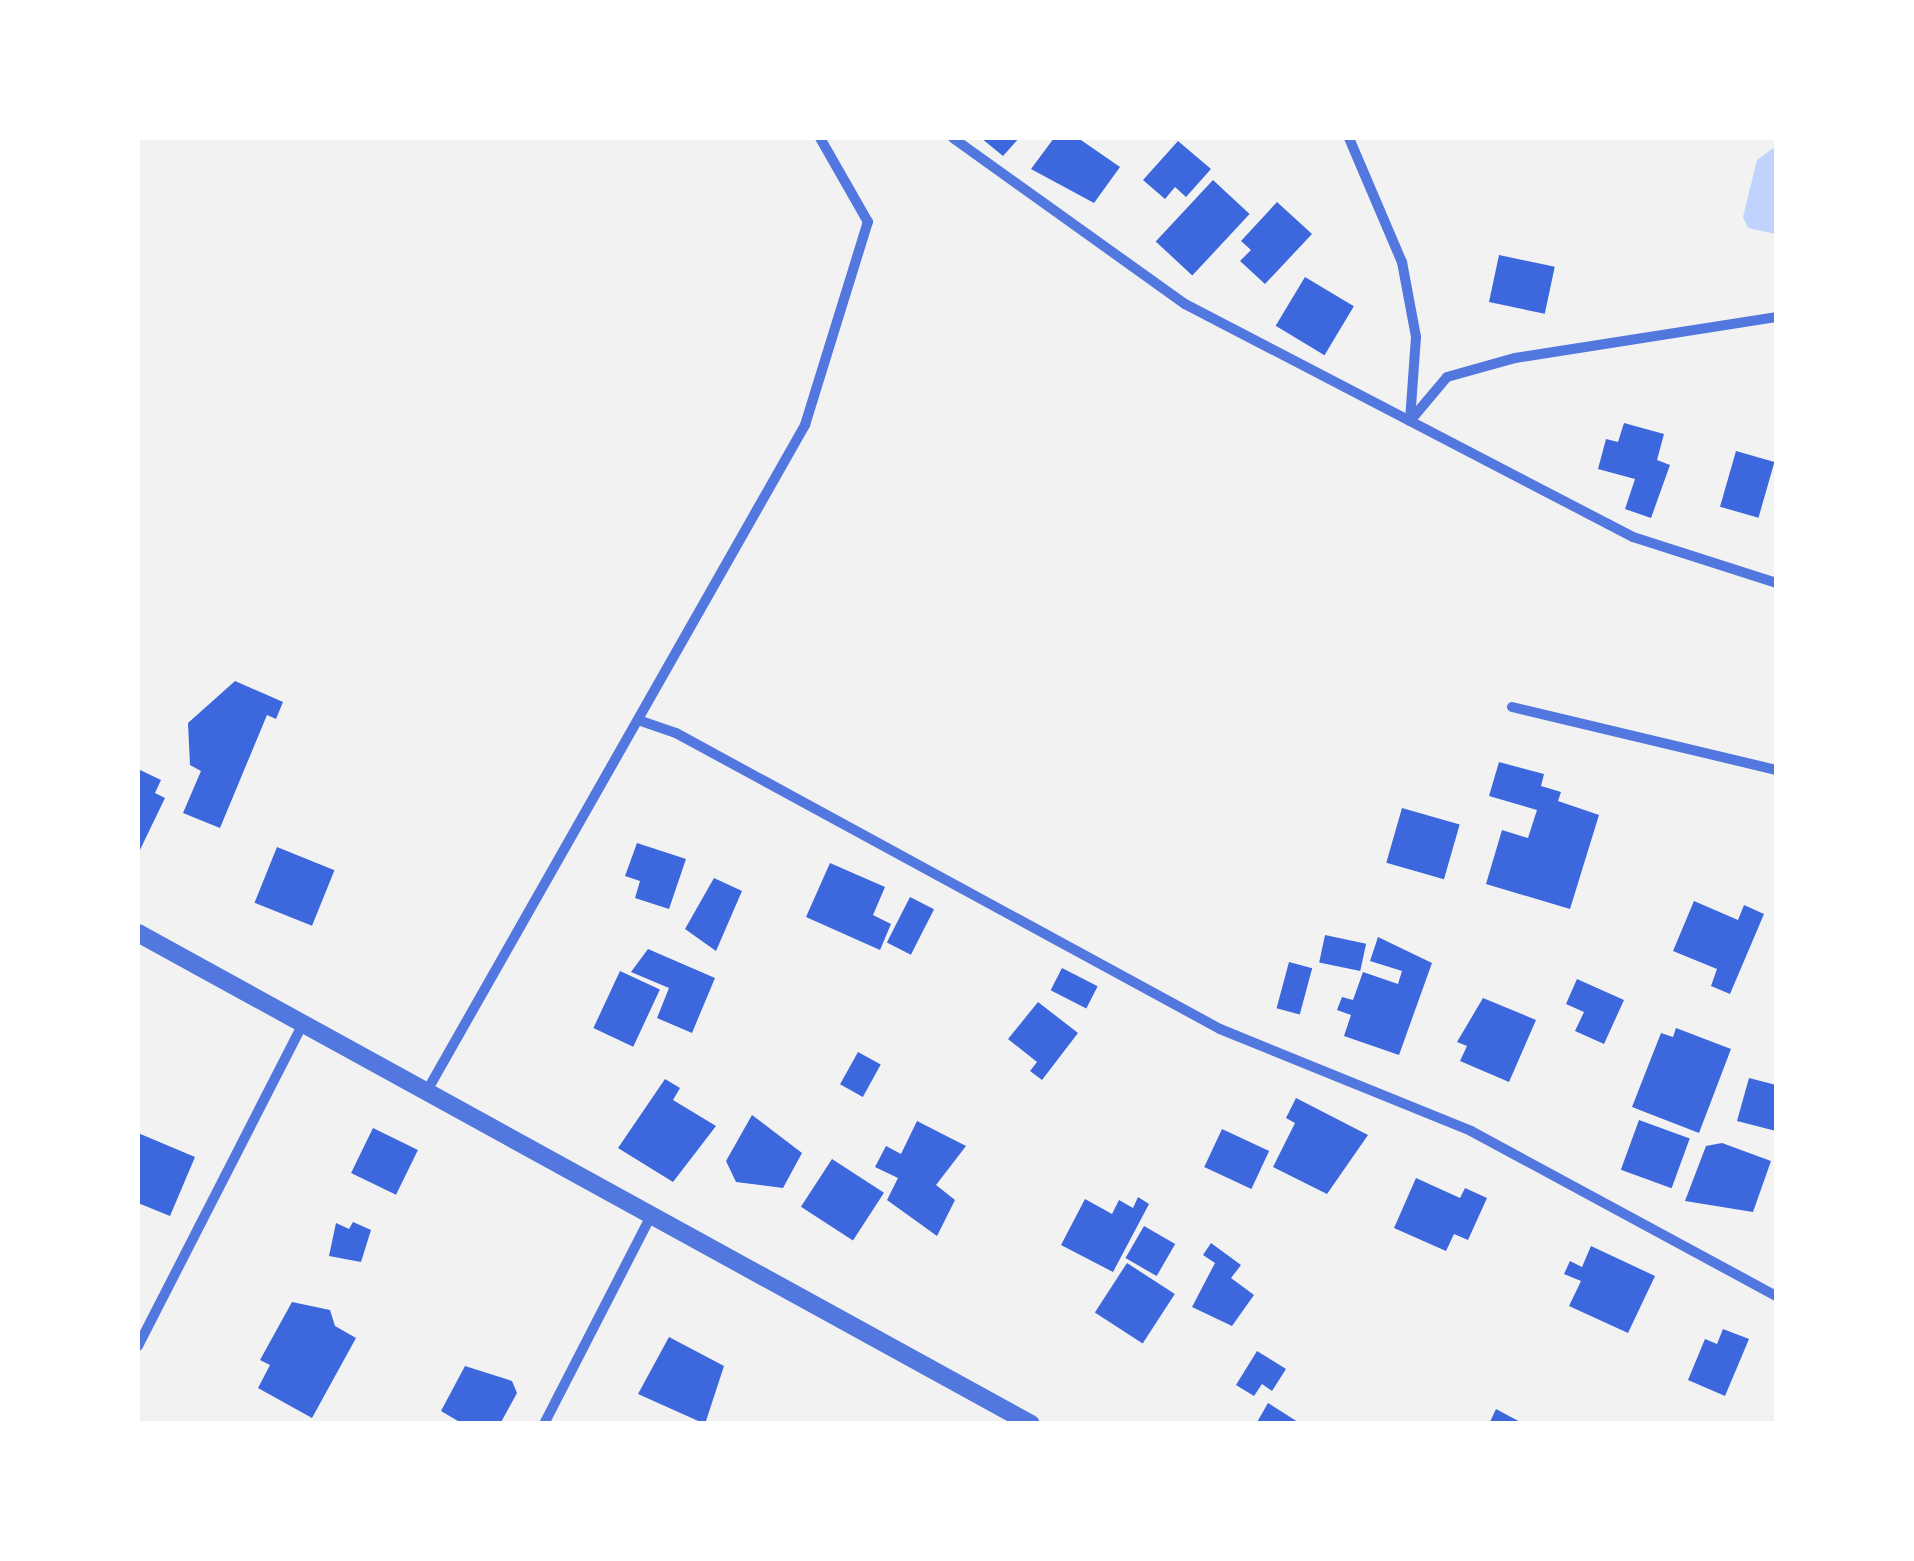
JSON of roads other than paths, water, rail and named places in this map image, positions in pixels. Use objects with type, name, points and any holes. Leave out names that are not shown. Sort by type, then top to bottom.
[{"type":"street","points":[[428,1089],[804,424],[860,260],[868,222],[820,138]]},
{"type":"street","points":[[952,138],[1185,304],[1633,536],[1776,583]]},
{"type":"street","points":[[1349,138],[1402,262],[1416,338],[1410,420]]},
{"type":"street","points":[[1410,420],[1447,378],[1514,358],[1776,317]]},
{"type":"street","points":[[1512,707],[1776,770]]},
{"type":"street","points":[[638,720],[676,732],[1220,1030],[1470,1132],[1776,1296]]},
{"type":"street","points":[[138,933],[653,1212],[999,1416],[1031,1424]]},
{"type":"street","points":[[138,1346],[304,1022]]},
{"type":"street","points":[[544,1424],[653,1212]]},
{"type":"water","points":[[1776,146],[1776,234],[1748,228],[1743,217],[1757,160]]}]
